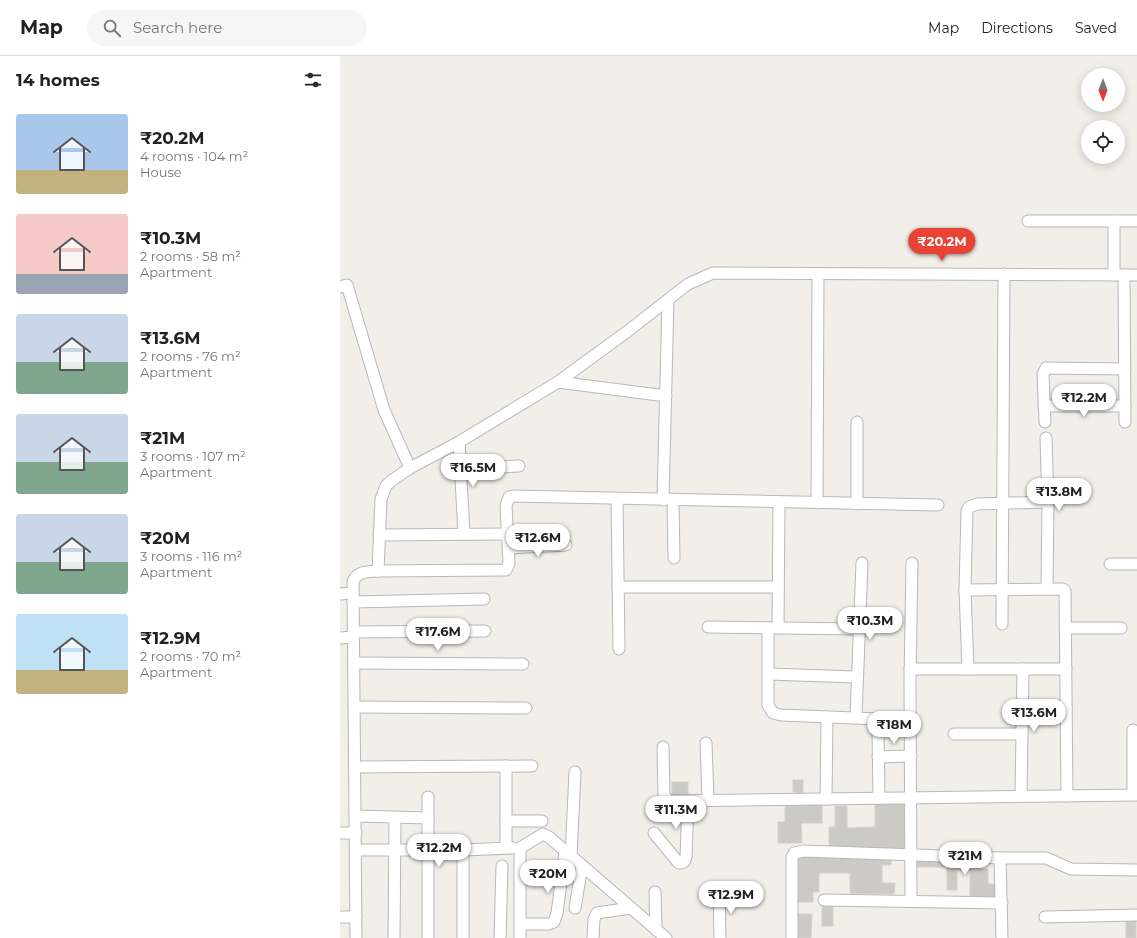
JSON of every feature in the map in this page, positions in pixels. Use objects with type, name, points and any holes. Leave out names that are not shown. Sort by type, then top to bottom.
[{"type":"street","points":[[1028,221],[1137,221]]},
{"type":"street","points":[[1114,221],[1119,275],[1125,422]]},
{"type":"street","points":[[378,571],[381,499],[386,486],[410,468],[459,442],[558,382],[688,284],[713,273],[1137,275]]},
{"type":"street","points":[[817,503],[818,274]]},
{"type":"street","points":[[1002,624],[1004,274]]},
{"type":"street","points":[[340,288],[347,285],[384,410],[410,468]]},
{"type":"street","points":[[668,300],[666,396],[668,500],[674,558]]},
{"type":"street","points":[[1044,422],[1043,374],[1046,368],[1124,369]]},
{"type":"street","points":[[558,382],[666,396]]},
{"type":"street","points":[[1044,406],[1125,406]]},
{"type":"street","points":[[857,422],[857,504]]},
{"type":"street","points":[[1046,438],[1048,502],[1047,588]]},
{"type":"street","points":[[459,442],[464,534]]},
{"type":"street","points":[[460,468],[519,466]]},
{"type":"street","points":[[356,938],[356,816],[353,635],[353,582],[355,576],[364,572],[378,571],[506,570],[509,563],[509,548],[506,506],[509,497],[517,496],[938,505]]},
{"type":"street","points":[[618,499],[619,650]]},
{"type":"street","points":[[779,502],[778,587],[769,674],[768,705],[773,713],[781,715],[878,719]]},
{"type":"street","points":[[968,669],[966,590],[967,511],[969,507],[977,504],[1048,502]]},
{"type":"street","points":[[380,535],[507,534]]},
{"type":"street","points":[[509,548],[566,546]]},
{"type":"street","points":[[856,718],[856,677],[862,563]]},
{"type":"street","points":[[911,901],[912,798],[910,668],[912,563]]},
{"type":"street","points":[[1110,564],[1137,564]]},
{"type":"street","points":[[618,587],[778,587]]},
{"type":"street","points":[[966,590],[1047,588],[1063,589],[1065,591],[1067,796]]},
{"type":"street","points":[[340,594],[353,597],[484,599]]},
{"type":"street","points":[[708,627],[859,629]]},
{"type":"street","points":[[1066,628],[1122,628]]},
{"type":"street","points":[[340,638],[353,635],[485,631]]},
{"type":"street","points":[[354,663],[523,664]]},
{"type":"street","points":[[910,668],[1066,669]]},
{"type":"street","points":[[1021,796],[1023,669]]},
{"type":"street","points":[[769,674],[856,677]]},
{"type":"street","points":[[354,707],[526,708]]},
{"type":"street","points":[[1023,708],[1066,707]]},
{"type":"street","points":[[826,799],[827,717]]},
{"type":"street","points":[[663,747],[666,798],[672,801],[1135,795],[1133,730]]},
{"type":"street","points":[[878,731],[879,798]]},
{"type":"street","points":[[954,734],[1022,734]]},
{"type":"street","points":[[706,743],[708,800]]},
{"type":"street","points":[[878,757],[911,756]]},
{"type":"street","points":[[506,766],[506,848]]},
{"type":"street","points":[[355,767],[532,766]]},
{"type":"street","points":[[521,924],[551,924],[554,922],[568,855],[575,772]]},
{"type":"street","points":[[428,797],[428,938]]},
{"type":"street","points":[[654,833],[679,863],[684,862],[686,857],[688,800]]},
{"type":"street","points":[[356,816],[428,818]]},
{"type":"street","points":[[394,818],[394,938]]},
{"type":"street","points":[[506,821],[542,821]]},
{"type":"street","points":[[340,833],[356,833]]},
{"type":"street","points":[[356,850],[428,851],[520,848],[543,834],[549,836],[568,855],[666,938]]},
{"type":"street","points":[[520,848],[520,938]]},
{"type":"street","points":[[463,850],[464,938]]},
{"type":"street","points":[[792,938],[792,857],[794,854],[804,851],[1000,858],[1046,858],[1071,869],[1137,870]]},
{"type":"street","points":[[1000,858],[1002,938]]},
{"type":"street","points":[[500,938],[502,866]]},
{"type":"street","points":[[575,908],[582,866]]},
{"type":"street","points":[[655,892],[656,930]]},
{"type":"street","points":[[719,893],[720,938]]},
{"type":"street","points":[[824,900],[1002,903]]},
{"type":"street","points":[[593,938],[594,919],[598,912],[631,908]]},
{"type":"street","points":[[1045,917],[1137,915]]},
{"type":"street","points":[[340,917],[356,917]]},
{"type":"building","points":[[793,780],[803,780],[803,793],[793,792]]},
{"type":"building","points":[[672,782],[688,782],[688,796],[672,796]]},
{"type":"building","points":[[785,803],[822,803],[822,823],[801,823],[802,843],[778,843],[778,822],[785,822]]},
{"type":"building","points":[[904,803],[905,848],[829,849],[829,827],[835,827],[835,806],[847,806],[847,828],[875,827],[875,804]]},
{"type":"building","points":[[795,856],[891,857],[891,865],[882,865],[882,883],[895,883],[894,894],[850,893],[850,873],[819,873],[819,892],[813,892],[813,902],[795,902]]},
{"type":"building","points":[[916,860],[981,860],[981,869],[988,869],[988,884],[997,884],[996,897],[970,897],[970,870],[957,870],[957,890],[947,890],[947,867],[916,867]]},
{"type":"building","points":[[822,904],[833,904],[833,926],[822,926]]},
{"type":"building","points":[[795,914],[812,914],[811,938],[795,938]]},
{"type":"building","points":[[1126,921],[1136,921],[1136,938],[1126,938]]}]
